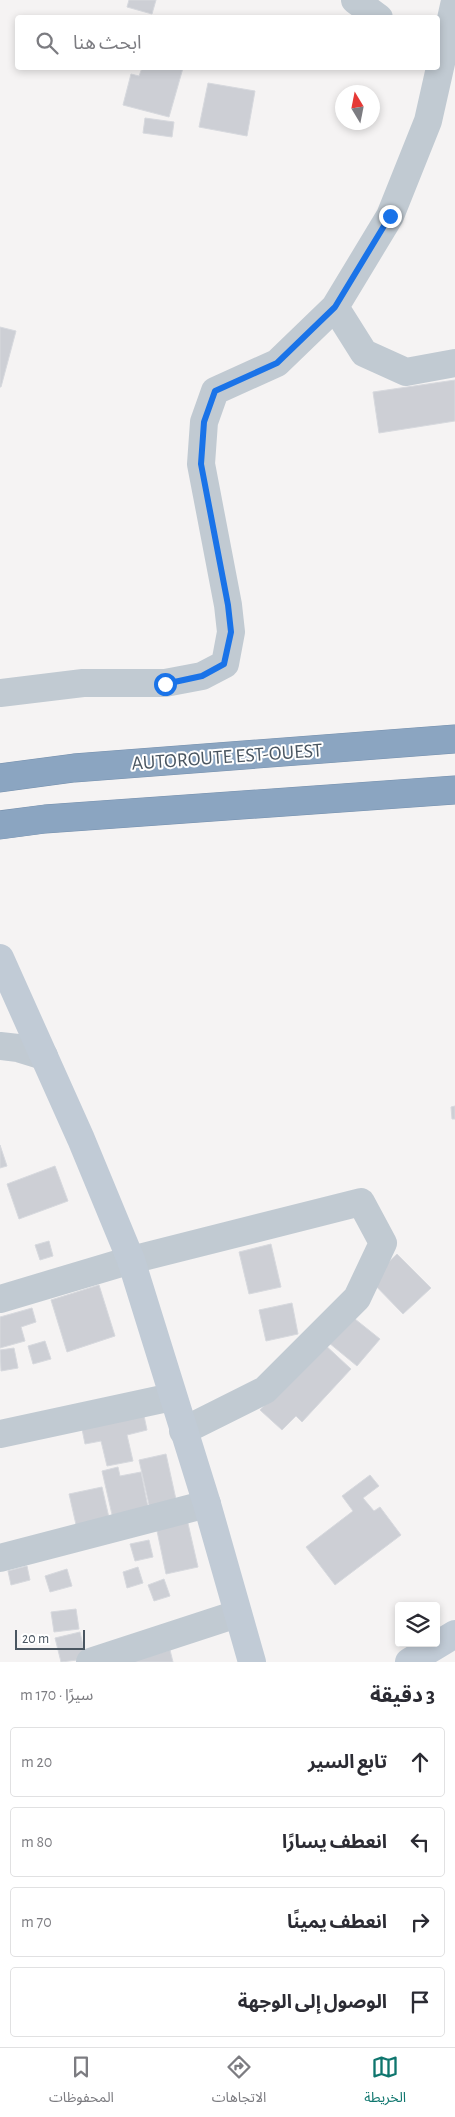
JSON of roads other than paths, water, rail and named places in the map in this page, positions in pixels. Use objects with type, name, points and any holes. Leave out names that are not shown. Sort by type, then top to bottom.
[{"type":"highway","name":"AUTOROUTE EST-OUEST","points":[[0,778],[74,768],[455,739]]},
{"type":"highway","points":[[0,826],[45,819],[455,790]]},
{"type":"street","points":[[355,0],[376,15]]},
{"type":"street","points":[[0,693],[83,683],[165,684],[202,676],[224,664],[231,632],[228,605],[201,464],[204,422],[215,391],[277,363],[335,307],[390,216],[428,121],[445,59],[455,1]]},
{"type":"street","points":[[335,307],[364,353],[406,372],[455,363]]},
{"type":"street","points":[[0,958],[131,1260],[172,1397],[207,1504],[252,1662]]},
{"type":"street","points":[[0,1046],[18,1048],[44,1056]]},
{"type":"street","points":[[0,1299],[131,1260],[361,1202],[383,1243],[357,1298],[266,1390],[183,1431]]},
{"type":"street","points":[[0,1434],[172,1397]]},
{"type":"street","points":[[0,1558],[207,1504]]},
{"type":"street","points":[[90,1662],[237,1614]]},
{"type":"street","points":[[409,1662],[455,1634]]}]
